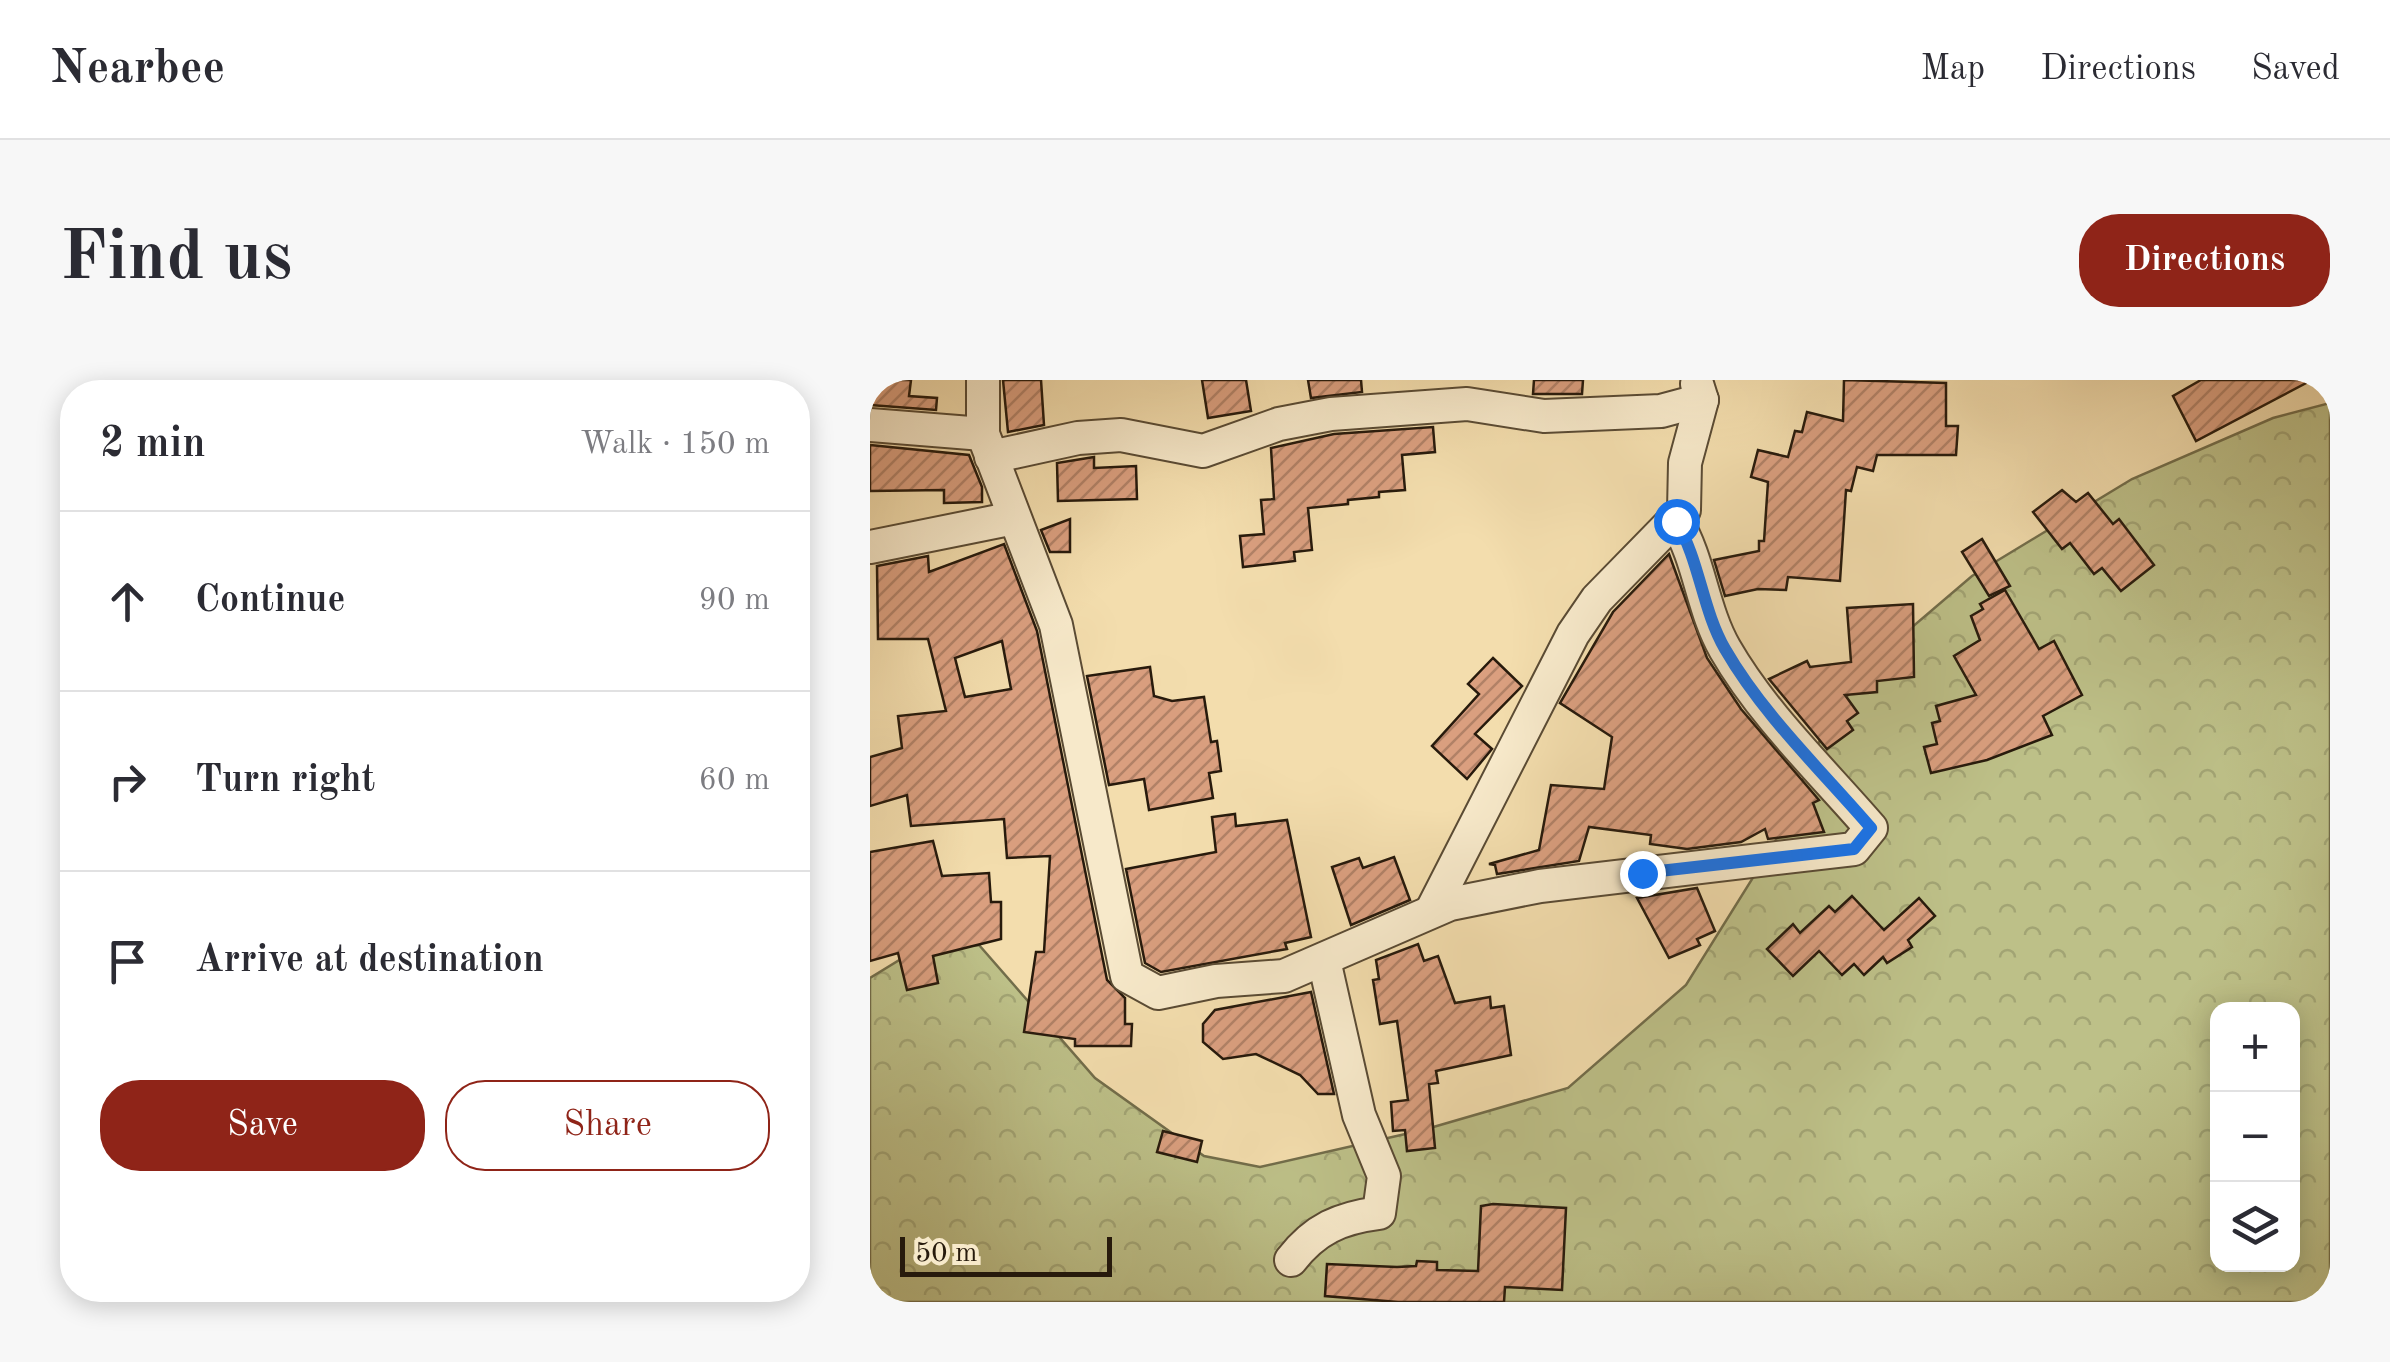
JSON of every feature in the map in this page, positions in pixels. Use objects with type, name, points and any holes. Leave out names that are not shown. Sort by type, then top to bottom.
[{"type":"street","points":[[983,380],[987,445],[1056,625],[1127,976],[1158,993],[1216,980],[1284,976],[1433,908],[1540,886],[1854,849],[1871,828],[1766,706],[1724,648],[1694,550],[1676,521]]},
{"type":"street","points":[[870,425],[987,445],[1121,436],[1204,451],[1279,424],[1331,414],[1467,404],[1544,416],[1660,411],[1698,390]]},
{"type":"street","points":[[1433,908],[1573,634],[1598,600],[1684,510],[1685,463],[1698,390]]},
{"type":"street","points":[[870,547],[1014,518]]},
{"type":"street","points":[[1291,1260],[1306,1240],[1342,1218],[1379,1214],[1384,1176],[1359,1115],[1324,960]]},
{"type":"green space","points":[[2330,403],[2330,1302],[870,1302],[870,978],[919,948],[979,945],[1095,1078],[1204,1156],[1260,1167],[1423,1130],[1568,1088],[1686,985],[1774,844],[1829,720],[1877,657],[1972,576],[2132,479],[2273,418]]},
{"type":"building","points":[[873,380],[911,380],[909,396],[937,398],[936,410],[870,405]]},
{"type":"building","points":[[1003,380],[1041,380],[1044,425],[1008,432]]},
{"type":"building","points":[[1202,380],[1246,380],[1251,411],[1208,418]]},
{"type":"building","points":[[1308,380],[1361,380],[1362,392],[1311,398]]},
{"type":"building","points":[[1534,380],[1583,380],[1582,394],[1533,394]]},
{"type":"building","points":[[1844,380],[1946,383],[1946,426],[1958,426],[1956,455],[1877,455],[1873,471],[1857,467],[1851,491],[1846,490],[1840,581],[1788,577],[1786,590],[1758,589],[1725,596],[1714,560],[1759,551],[1759,541],[1764,541],[1768,482],[1751,477],[1758,450],[1788,457],[1795,431],[1802,432],[1807,412],[1843,421]]},
{"type":"building","points":[[2201,380],[2312,380],[2196,441],[2173,396]]},
{"type":"building","points":[[1433,427],[1435,452],[1402,455],[1405,490],[1379,492],[1379,497],[1348,500],[1348,504],[1308,508],[1312,550],[1294,552],[1295,561],[1243,567],[1240,536],[1264,534],[1261,500],[1274,499],[1271,448],[1334,434]]},
{"type":"building","points":[[870,445],[969,455],[982,487],[982,502],[944,503],[944,490],[870,491]]},
{"type":"building","points":[[1094,457],[1094,468],[1136,466],[1137,499],[1058,501],[1057,463]]},
{"type":"building","points":[[2062,490],[2076,502],[2088,493],[2113,524],[2119,519],[2154,565],[2121,591],[2102,568],[2094,574],[2070,543],[2062,549],[2033,512]]},
{"type":"building","points":[[1070,519],[1070,552],[1050,552],[1041,530]]},
{"type":"building","points":[[1982,539],[2010,586],[1989,596],[1962,552]]},
{"type":"building","points":[[1004,544],[1037,631],[1107,980],[1125,998],[1125,1024],[1132,1024],[1131,1046],[1075,1046],[1075,1039],[1024,1032],[1036,952],[1044,952],[1050,856],[1007,858],[1004,819],[911,826],[907,795],[870,806],[870,757],[902,748],[898,716],[946,711],[928,639],[878,639],[877,566],[928,556],[929,572]],"holes":[[[1002,641],[1011,689],[965,697],[955,658]]]},
{"type":"building","points":[[1669,554],[1707,658],[1741,709],[1819,800],[1813,803],[1824,832],[1768,839],[1765,829],[1741,842],[1687,849],[1650,844],[1651,835],[1589,827],[1579,861],[1497,874],[1495,865],[1489,864],[1539,850],[1551,785],[1604,789],[1612,737],[1560,703],[1613,612]]},
{"type":"building","points":[[2005,590],[2039,649],[2054,641],[2082,695],[2043,716],[2052,735],[1987,760],[1931,773],[1924,747],[1937,744],[1932,723],[1940,721],[1936,706],[1976,695],[1954,656],[1980,640],[1971,616],[1983,609],[1980,604]]},
{"type":"building","points":[[1913,604],[1914,677],[1877,681],[1877,692],[1845,695],[1858,713],[1847,721],[1853,730],[1827,749],[1769,679],[1807,661],[1810,667],[1851,662],[1847,608]]},
{"type":"building","points":[[1493,658],[1522,686],[1475,734],[1492,749],[1467,779],[1432,746],[1479,694],[1468,684]]},
{"type":"building","points":[[1150,667],[1154,696],[1172,701],[1204,697],[1211,742],[1217,741],[1221,771],[1209,773],[1213,798],[1149,810],[1144,779],[1109,785],[1087,676]]},
{"type":"building","points":[[1235,814],[1236,826],[1287,820],[1311,937],[1285,943],[1287,949],[1161,972],[1145,963],[1126,869],[1216,852],[1212,817]]},
{"type":"building","points":[[933,841],[942,876],[989,873],[991,902],[1001,902],[1001,939],[933,956],[938,983],[907,990],[898,953],[870,961],[870,852]]},
{"type":"building","points":[[1394,857],[1410,900],[1351,925],[1332,867],[1359,858],[1363,868]]},
{"type":"building","points":[[1697,888],[1715,931],[1697,939],[1700,945],[1669,958],[1637,898]]},
{"type":"building","points":[[1852,896],[1884,930],[1919,898],[1935,916],[1908,940],[1912,947],[1887,963],[1883,957],[1864,975],[1854,964],[1842,975],[1819,951],[1793,976],[1767,949],[1793,924],[1800,933],[1829,906],[1835,912]]},
{"type":"building","points":[[1418,944],[1424,961],[1438,956],[1455,1003],[1490,997],[1491,1008],[1504,1006],[1511,1055],[1436,1071],[1438,1083],[1429,1084],[1435,1148],[1407,1151],[1405,1130],[1393,1131],[1391,1102],[1408,1100],[1397,1021],[1380,1024],[1373,980],[1379,979],[1376,960]]},
{"type":"building","points":[[1311,992],[1334,1094],[1318,1094],[1300,1075],[1256,1054],[1223,1059],[1203,1042],[1203,1024],[1215,1010]]},
{"type":"building","points":[[1163,1131],[1202,1141],[1197,1162],[1157,1152]]},
{"type":"building","points":[[1481,1206],[1566,1208],[1562,1290],[1505,1287],[1504,1302],[1398,1302],[1325,1296],[1327,1264],[1397,1267],[1416,1266],[1417,1261],[1437,1262],[1437,1270],[1478,1271]]},
{"type":"route","points":[[1642,873],[1854,849],[1871,828],[1766,706],[1724,648],[1703,590],[1694,550],[1676,521]]}]
